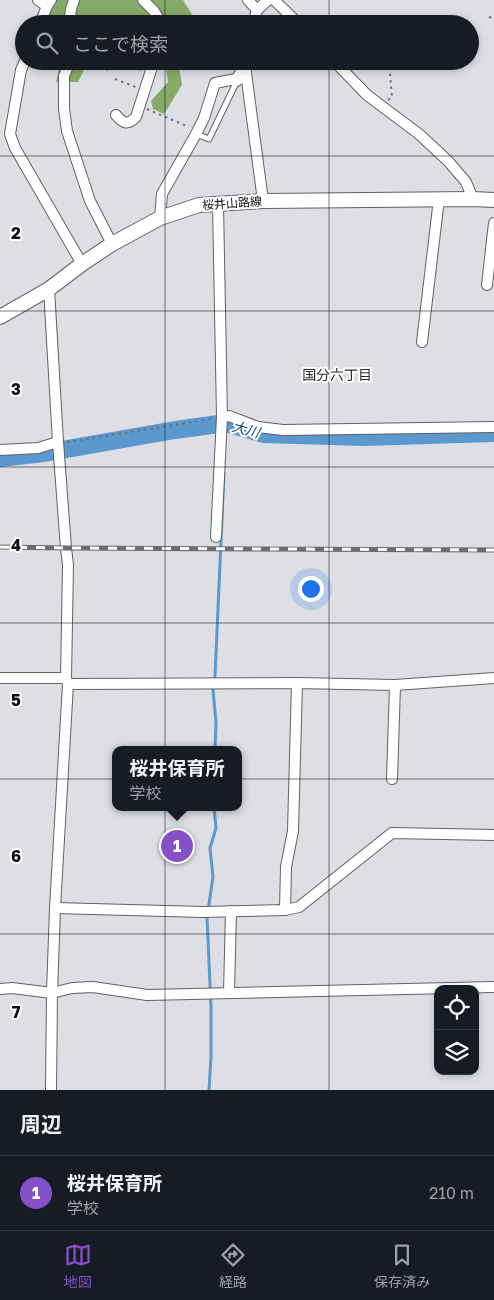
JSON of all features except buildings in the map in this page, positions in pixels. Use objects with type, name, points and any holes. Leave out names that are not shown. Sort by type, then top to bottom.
[{"type":"main road","name":"桜井山路線","points":[[0,317],[49,289],[112,244],[160,218],[199,205],[263,201],[494,200]]},
{"type":"street","points":[[70,15],[74,0]]},
{"type":"street","points":[[143,0],[156,15]]},
{"type":"street","points":[[248,0],[257,10]]},
{"type":"street","points":[[256,15],[257,10],[268,0]]},
{"type":"street","points":[[274,0],[290,15]]},
{"type":"street","points":[[42,15],[45,2]]},
{"type":"street","points":[[22,70],[10,134],[15,148],[82,264]]},
{"type":"street","points":[[66,70],[64,76],[64,109],[67,130],[90,200],[112,244]]},
{"type":"street","points":[[116,115],[126,123],[131,122],[136,117],[151,70]]},
{"type":"street","points":[[160,218],[162,194],[197,133],[204,118],[215,83],[236,80],[242,70]]},
{"type":"street","points":[[245,70],[263,201]]},
{"type":"street","points":[[343,70],[381,107],[419,134],[448,160],[466,182],[473,199]]},
{"type":"street","points":[[422,342],[439,199]]},
{"type":"street","points":[[216,537],[222,417],[218,204]]},
{"type":"street","points":[[487,285],[494,223]]},
{"type":"street","points":[[49,289],[58,442],[68,565],[67,681],[55,908],[51,1090]]},
{"type":"street","points":[[222,417],[229,416],[258,427],[283,430],[494,427]]},
{"type":"street","points":[[0,450],[38,448],[58,442]]},
{"type":"street","points":[[0,678],[67,681],[395,685],[494,678]]},
{"type":"street","points":[[285,910],[286,867],[293,831],[297,683]]},
{"type":"street","points":[[392,778],[395,685]]},
{"type":"street","points":[[55,908],[203,912],[285,910],[299,907],[392,833],[494,834]]},
{"type":"street","points":[[228,993],[231,911]]},
{"type":"street","points":[[0,989],[12,988],[52,992],[72,988],[93,987],[146,995],[494,986]]},
{"type":"lane","points":[[197,133],[209,139],[235,85],[246,78]]},
{"type":"path","points":[[489,17],[494,18]]},
{"type":"path","points":[[381,107],[392,97],[390,70]]},
{"type":"path","points":[[115,79],[144,90]]},
{"type":"path","points":[[149,109],[197,133]]},
{"type":"path","points":[[58,442],[64,443],[222,417]]},
{"type":"green space","points":[[56,0],[183,0],[192,15],[47,15]]},
{"type":"green space","points":[[59,70],[84,70],[78,82],[56,82]]},
{"type":"green space","points":[[166,70],[180,70],[182,85],[164,114],[153,109],[151,101],[168,82]]},
{"type":"waterway","name":"大川","points":[[0,458],[44,453],[226,423],[264,434],[363,437],[494,433]]},
{"type":"waterway","points":[[215,746],[216,722],[213,690],[224,473]]},
{"type":"waterway","points":[[209,1090],[211,1007],[207,917],[213,877],[210,848],[216,828],[214,811]]},
{"type":"railway","points":[[0,547],[494,550]]},
{"type":"place","name":"桜井保育所","points":[[177,846]]},
{"type":"district","name":"国分六丁目","points":[[337,374]]}]
